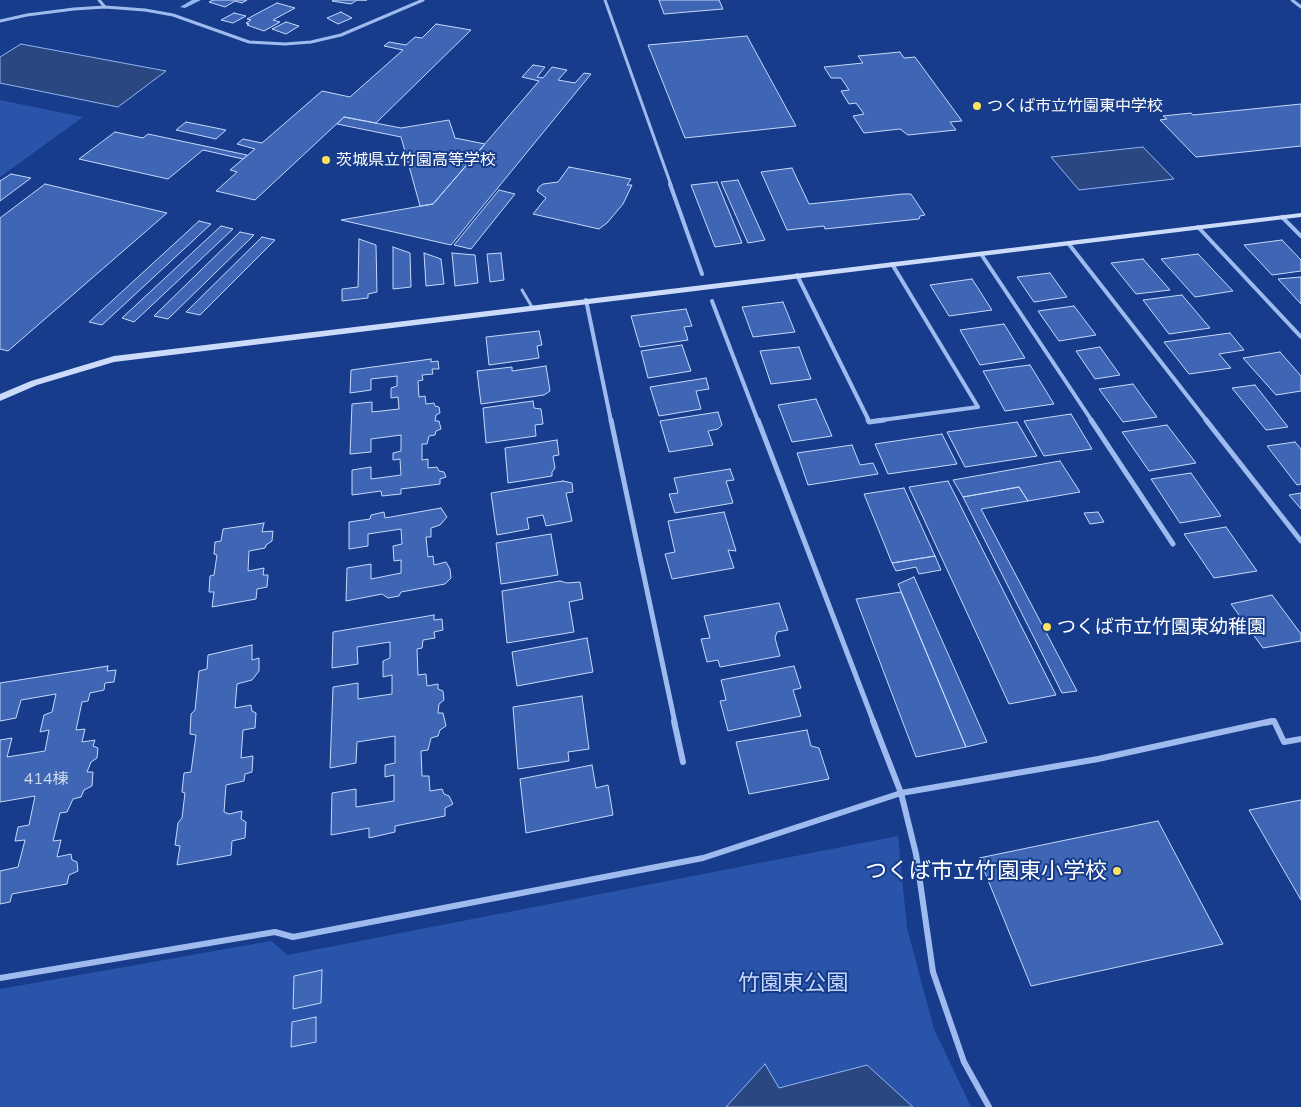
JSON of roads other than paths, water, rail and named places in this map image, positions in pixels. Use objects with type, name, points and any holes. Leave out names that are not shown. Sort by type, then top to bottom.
[{"type":"street","points":[[99,0],[105,7]]},
{"type":"street","points":[[0,21],[52,12],[105,7],[159,12],[249,42],[286,44],[311,42],[341,35],[423,0]]},
{"type":"street","points":[[605,0],[702,274]]},
{"type":"street","points":[[1292,0],[1301,7]]},
{"type":"street","points":[[0,398],[34,383],[114,359],[586,300],[1301,215]]},
{"type":"street","points":[[1282,217],[1301,236]]},
{"type":"street","points":[[1198,227],[1301,337]]},
{"type":"street","points":[[1068,243],[1301,541]]},
{"type":"street","points":[[981,254],[1173,544]]},
{"type":"street","points":[[797,275],[868,422],[978,407],[892,264]]},
{"type":"street","points":[[586,300],[682,762]]},
{"type":"street","points":[[712,301],[901,793],[916,854],[933,972],[964,1062],[989,1107]]},
{"type":"street","points":[[0,978],[275,932],[293,937],[703,858],[901,793],[1098,759],[1274,721],[1284,742],[1301,739]]},
{"type":"lane","points":[[522,290],[532,307]]},
{"type":"waterway","points":[[183,7],[198,0]]},
{"type":"place","name":"つくば市立竹園東中学校","points":[[977,106]]},
{"type":"place","name":"茨城県立竹園高等学校","points":[[326,160]]},
{"type":"place","name":"つくば市立竹園東幼稚園","points":[[1047,627]]},
{"type":"place","name":"つくば市立竹園東小学校","points":[[1117,871]]},
{"type":"park label","name":"竹園東公園","points":[[793,983]]}]
